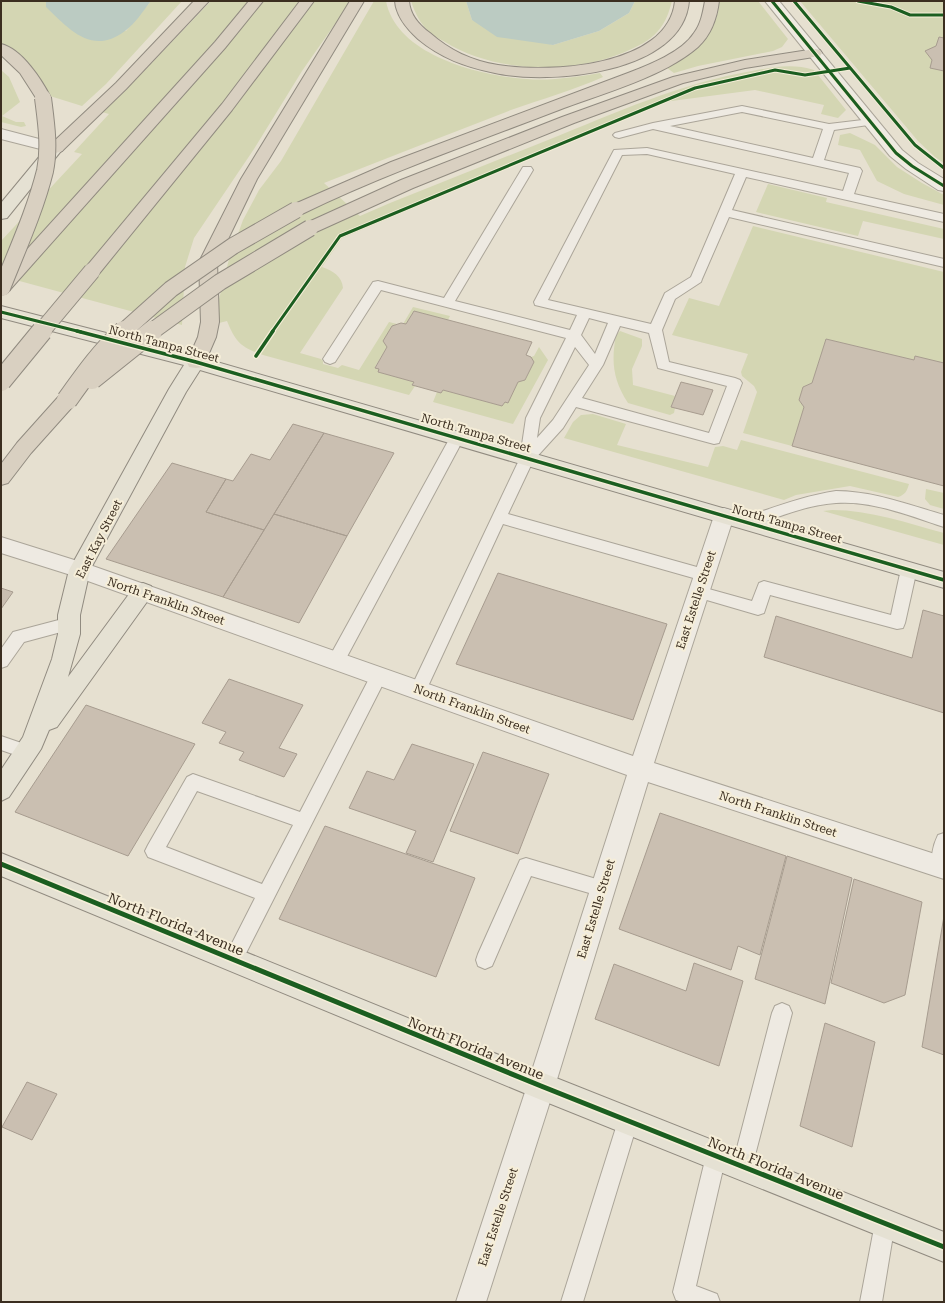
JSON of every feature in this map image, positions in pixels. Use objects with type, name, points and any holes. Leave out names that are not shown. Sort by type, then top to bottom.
[{"type":"highway","points":[[56,148],[121,86],[202,1]]},
{"type":"highway","points":[[2,289],[220,45],[256,1]]},
{"type":"highway","points":[[1,381],[227,107],[308,1]]},
{"type":"highway","points":[[196,362],[207,337],[210,322],[208,262],[249,179],[356,1]]},
{"type":"highway","points":[[402,1],[406,16],[421,35],[442,50],[457,58],[490,68],[546,73],[578,71],[606,66],[642,52],[657,43],[673,28],[680,13],[682,1]]},
{"type":"highway","points":[[1,478],[24,448],[67,400],[93,363],[108,346],[171,289],[233,246],[296,210],[359,181],[666,62],[694,43],[703,32],[711,14],[712,1]]},
{"type":"highway","points":[[1,48],[12,56],[35,82],[43,98],[47,125],[47,153],[45,170],[35,202],[2,289]]},
{"type":"highway","points":[[67,400],[188,304],[249,263],[310,228],[407,184],[568,120],[678,80],[745,64],[815,53]]},
{"type":"main road","points":[[1,214],[56,148]]},
{"type":"main road","name":"North Tampa Street","points":[[1,312],[196,362],[944,580]]},
{"type":"main road","name":"East Kay Street","points":[[1,790],[30,747],[63,659],[69,634],[69,615],[80,570],[178,389],[196,362]]},
{"type":"main road","points":[[30,747],[143,592]]},
{"type":"main road","name":"North Florida Avenue","points":[[1,864],[541,1086],[944,1247]]},
{"type":"street","points":[[772,1],[896,153],[912,166],[944,186]]},
{"type":"street","points":[[1,134],[56,148]]},
{"type":"street","name":"East Estelle Street","points":[[471,1302],[541,1086],[640,769],[701,584],[735,519]]},
{"type":"street","name":"North Franklin Street","points":[[1,545],[143,592],[640,769],[942,867]]},
{"type":"lane","points":[[619,136],[653,126],[742,110],[829,127],[871,122]]},
{"type":"lane","points":[[653,126],[856,171],[847,196]]},
{"type":"lane","points":[[816,162],[829,127]]},
{"type":"lane","points":[[655,330],[540,302],[618,152],[647,151],[944,218]]},
{"type":"lane","points":[[447,303],[527,170]]},
{"type":"lane","points":[[573,401],[714,439],[735,383],[663,364],[655,330],[670,296],[696,279],[742,172]]},
{"type":"lane","points":[[725,212],[944,263]]},
{"type":"lane","points":[[330,359],[378,285],[574,336],[596,364]]},
{"type":"lane","points":[[418,690],[527,458],[533,418],[585,313]]},
{"type":"lane","points":[[527,458],[558,424],[573,401],[596,364],[616,320]]},
{"type":"lane","points":[[336,661],[457,438]]},
{"type":"lane","points":[[735,519],[837,497],[864,499],[944,521]]},
{"type":"lane","points":[[499,518],[701,584],[758,609],[764,587],[897,623],[909,570]]},
{"type":"lane","points":[[1,661],[19,637],[70,624]]},
{"type":"lane","points":[[233,960],[379,676]]},
{"type":"lane","points":[[1,743],[30,747]]},
{"type":"lane","points":[[266,894],[154,851],[193,782],[304,821]]},
{"type":"lane","points":[[942,867],[944,841]]},
{"type":"lane","points":[[485,960],[526,866],[602,889]]},
{"type":"lane","points":[[742,1166],[782,1013]]},
{"type":"lane","points":[[572,1302],[628,1121]]},
{"type":"lane","points":[[709,1302],[684,1292],[716,1156]]},
{"type":"lane","points":[[871,1302],[885,1223]]},
{"type":"green space","points":[[1,1],[46,1],[47,7],[126,31],[151,1],[182,1],[106,84],[82,106],[50,96],[36,72],[17,54],[1,43]]},
{"type":"green space","points":[[211,1],[351,1],[302,71],[254,149],[194,238],[185,267],[182,325],[1,276],[1,241],[82,154],[74,152],[109,114],[102,112],[123,93]]},
{"type":"green space","points":[[374,1],[386,1],[393,20],[406,36],[423,49],[464,67],[508,77],[527,79],[554,79],[600,73],[603,77],[511,110],[324,183],[360,216],[623,109],[674,91],[726,76],[783,66],[814,70],[846,110],[838,118],[821,114],[824,105],[755,90],[664,102],[342,238],[322,267],[330,270],[339,277],[343,288],[300,353],[321,359],[323,364],[338,368],[342,365],[359,370],[389,322],[397,324],[392,326],[383,341],[387,347],[375,367],[379,369],[378,372],[414,382],[412,385],[415,386],[409,395],[263,355],[244,347],[233,334],[227,321],[219,323],[219,299],[229,259],[243,220],[259,190],[281,161]]},
{"type":"green space","points":[[411,1],[466,1],[472,20],[553,45],[599,31],[629,13],[635,1],[672,1],[661,28],[647,41],[634,48],[604,59],[581,64],[557,67],[534,67],[510,65],[487,60],[465,52],[445,42],[432,35],[426,29],[418,18]]},
{"type":"green space","points":[[719,1],[758,1],[788,39],[782,47],[773,51],[698,66],[674,73],[667,68],[686,56],[709,32],[718,12]]},
{"type":"green space","points":[[800,1],[873,1],[881,3],[882,1],[944,1],[944,163],[935,157],[918,141]]},
{"type":"green space","points":[[1,70],[9,77],[20,102],[2,116],[16,122],[24,122],[26,126],[21,127],[1,122]]},
{"type":"green space","points":[[850,133],[875,145],[897,167],[944,195],[944,205],[904,194],[877,181],[860,150],[838,145],[840,135]]},
{"type":"green space","points":[[768,184],[827,198],[826,202],[944,229],[944,239],[863,221],[858,236],[756,212]]},
{"type":"green space","points":[[753,226],[944,272],[944,363],[914,360],[826,339],[812,383],[803,387],[799,400],[804,407],[792,446],[743,433],[757,392],[754,386],[742,376],[741,372],[748,354],[672,335],[689,298],[719,306]]},
{"type":"green space","points":[[413,307],[450,316],[448,320],[414,311],[406,324],[403,324]]},
{"type":"green space","points":[[620,331],[642,339],[642,346],[632,369],[633,385],[675,396],[671,407],[675,408],[674,413],[670,415],[628,403],[619,386],[614,370],[614,345],[616,335]]},
{"type":"green space","points":[[539,347],[548,360],[513,424],[433,402],[437,392],[441,393],[443,390],[502,406],[505,402],[508,402],[518,382],[525,380],[534,362],[531,357],[534,356]]},
{"type":"green space","points":[[593,414],[626,424],[617,445],[708,467],[715,447],[723,446],[737,450],[741,440],[909,484],[905,492],[898,497],[850,486],[796,495],[784,500],[564,438],[573,422],[581,415]]},
{"type":"green space","points":[[926,489],[944,493],[944,509],[930,505],[925,499]]},
{"type":"green space","points":[[832,510],[860,512],[902,521],[944,533],[944,545],[823,511]]},
{"type":"shaded area","points":[[46,1],[151,1],[129,28],[113,38],[102,41],[82,37],[72,31],[46,7]]},
{"type":"shaded area","points":[[466,1],[635,1],[629,13],[599,31],[553,45],[497,37],[472,20]]},
{"type":"building","points":[[939,37],[944,38],[944,71],[930,68],[932,60],[925,51],[936,46]]},
{"type":"building","points":[[414,311],[532,342],[526,355],[531,357],[534,362],[525,380],[518,382],[508,403],[505,402],[502,406],[443,390],[441,393],[412,385],[414,382],[378,372],[379,369],[375,368],[387,347],[383,341],[392,326],[401,323],[406,324]]},
{"type":"building","points":[[826,339],[914,360],[915,356],[944,363],[944,486],[792,446],[804,407],[799,400],[803,387],[812,383]]},
{"type":"building","points":[[681,382],[713,390],[703,415],[671,407]]},
{"type":"building","points":[[293,424],[324,433],[264,530],[206,512],[226,479],[233,481],[251,454],[270,460]]},
{"type":"building","points":[[324,433],[394,453],[347,536],[274,514]]},
{"type":"building","points":[[172,463],[226,479],[206,512],[264,530],[223,597],[106,559]]},
{"type":"building","points":[[274,514],[347,536],[299,623],[223,597]]},
{"type":"building","points":[[498,573],[667,624],[633,720],[456,664]]},
{"type":"building","points":[[1,588],[13,592],[1,609]]},
{"type":"building","points":[[923,610],[944,616],[944,713],[764,657],[776,616],[912,658]]},
{"type":"building","points":[[229,679],[303,705],[279,748],[297,754],[284,777],[239,760],[244,752],[219,743],[226,732],[202,723]]},
{"type":"building","points":[[86,705],[195,744],[128,856],[15,812]]},
{"type":"building","points":[[412,744],[474,764],[433,862],[406,853],[416,831],[349,808],[367,771],[394,780]]},
{"type":"building","points":[[483,752],[549,774],[518,854],[450,831]]},
{"type":"building","points":[[660,813],[786,856],[760,955],[738,946],[731,970],[619,929]]},
{"type":"building","points":[[325,826],[475,878],[436,977],[279,919]]},
{"type":"building","points":[[787,856],[852,878],[825,1004],[755,979]]},
{"type":"building","points":[[854,879],[922,902],[905,995],[884,1003],[831,983]]},
{"type":"building","points":[[944,916],[944,1055],[922,1047]]},
{"type":"building","points":[[694,963],[743,981],[719,1066],[595,1019],[614,964],[686,991]]},
{"type":"building","points":[[825,1023],[875,1042],[852,1147],[800,1126]]},
{"type":"building","points":[[27,1082],[57,1094],[32,1140],[2,1127]]},
{"type":"cycle path","points":[[772,1],[896,153],[912,166],[944,186]]},
{"type":"cycle path","points":[[794,1],[915,145],[944,168]]},
{"type":"cycle path","points":[[858,1],[891,7],[910,15],[944,15]]},
{"type":"cycle path","points":[[256,356],[340,236],[695,88],[775,70],[805,75],[850,68]]},
{"type":"cycle path","points":[[1,312],[196,362],[944,580]]},
{"type":"cycle path","points":[[1,864],[541,1086],[944,1247]]}]
